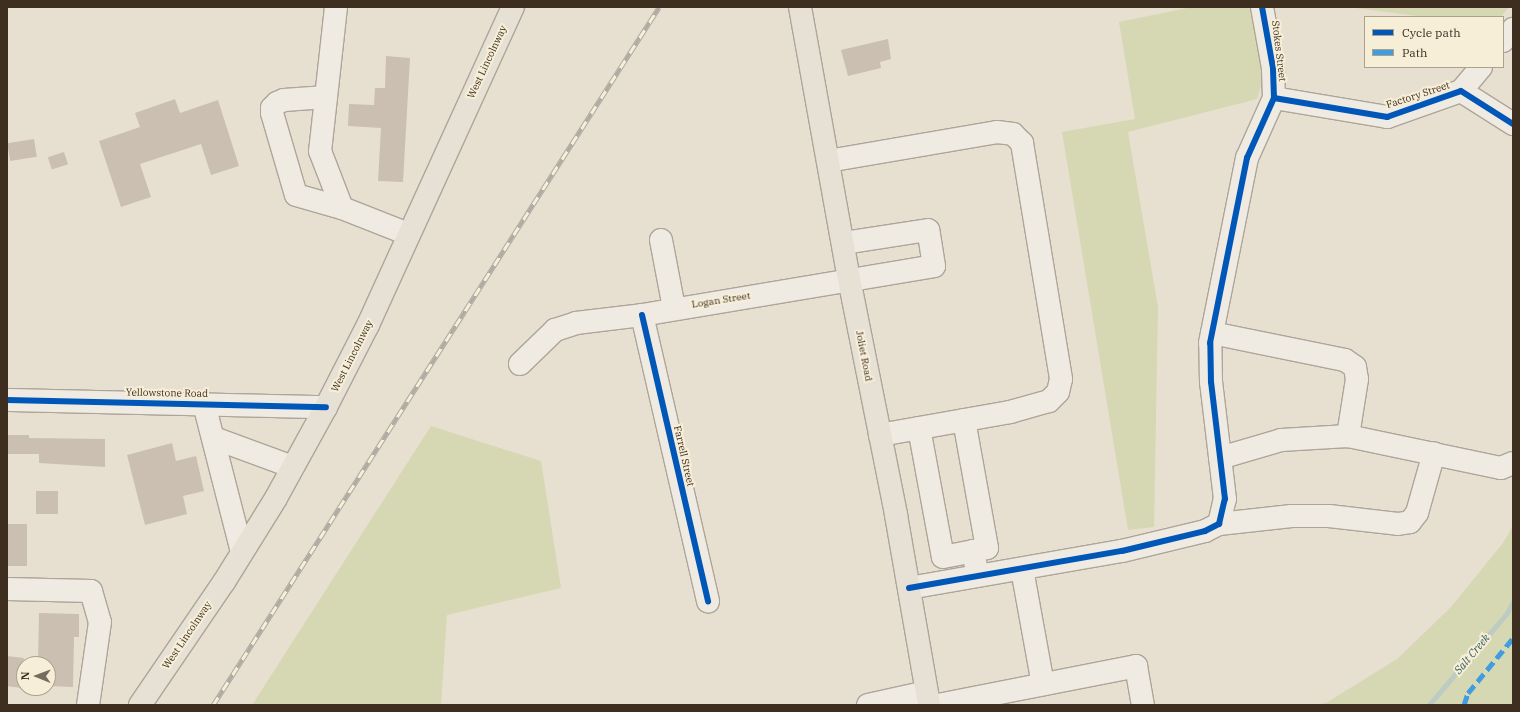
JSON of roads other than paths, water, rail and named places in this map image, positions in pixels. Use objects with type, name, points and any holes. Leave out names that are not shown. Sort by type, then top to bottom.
[{"type":"main road","name":"West Lincolnway","points":[[140,705],[242,552],[326,407],[368,325],[408,234],[513,7]]},
{"type":"main road","name":"Joliet Road","points":[[800,7],[849,279],[931,701]]},
{"type":"street","points":[[336,7],[320,151],[342,208]]},
{"type":"street","name":"Stokes Street","points":[[1262,7],[1273,68],[1274,98]]},
{"type":"street","points":[[1504,39],[1513,29]]},
{"type":"street","points":[[1461,91],[1480,68]]},
{"type":"street","name":"Factory Street","points":[[1274,98],[1387,117],[1461,91],[1513,124]]},
{"type":"street","points":[[326,97],[284,100],[277,103],[272,108],[272,113],[296,195],[342,208],[408,234]]},
{"type":"street","points":[[1219,524],[1225,499],[1211,382],[1212,333],[1247,158],[1274,98]]},
{"type":"street","points":[[828,161],[997,132],[1013,134],[1022,144],[1061,379],[1058,392],[1049,401],[964,420],[880,435]]},
{"type":"street","name":"Logan Street","points":[[520,364],[555,330],[576,323],[642,315],[674,308],[934,266],[928,230],[843,243]]},
{"type":"street","points":[[660,240],[674,308]]},
{"type":"street","name":"Farrell Street","points":[[642,315],[708,601]]},
{"type":"street","points":[[1212,333],[1345,360],[1355,367],[1357,379],[1348,436]]},
{"type":"street","name":"Yellowstone Road","points":[[7,400],[326,407]]},
{"type":"street","points":[[204,404],[214,438],[242,552]]},
{"type":"street","points":[[919,428],[943,557],[987,548],[964,420]]},
{"type":"street","points":[[1220,458],[1281,440],[1348,436],[1501,468],[1513,463]]},
{"type":"street","points":[[214,438],[292,467]]},
{"type":"street","points":[[909,588],[1122,551],[1205,531],[1219,524],[1292,516],[1329,516],[1398,524],[1410,522],[1417,513],[1434,453]]},
{"type":"street","points":[[973,551],[978,576]]},
{"type":"street","points":[[1022,569],[1043,684]]},
{"type":"street","points":[[7,588],[91,591],[100,622],[88,705]]},
{"type":"street","points":[[868,705],[931,701],[1043,684],[1136,666],[1143,705]]},
{"type":"waterway","name":"Salt Creek","points":[[1429,705],[1507,613],[1513,602]]},
{"type":"railway","points":[[213,705],[659,7]]}]
